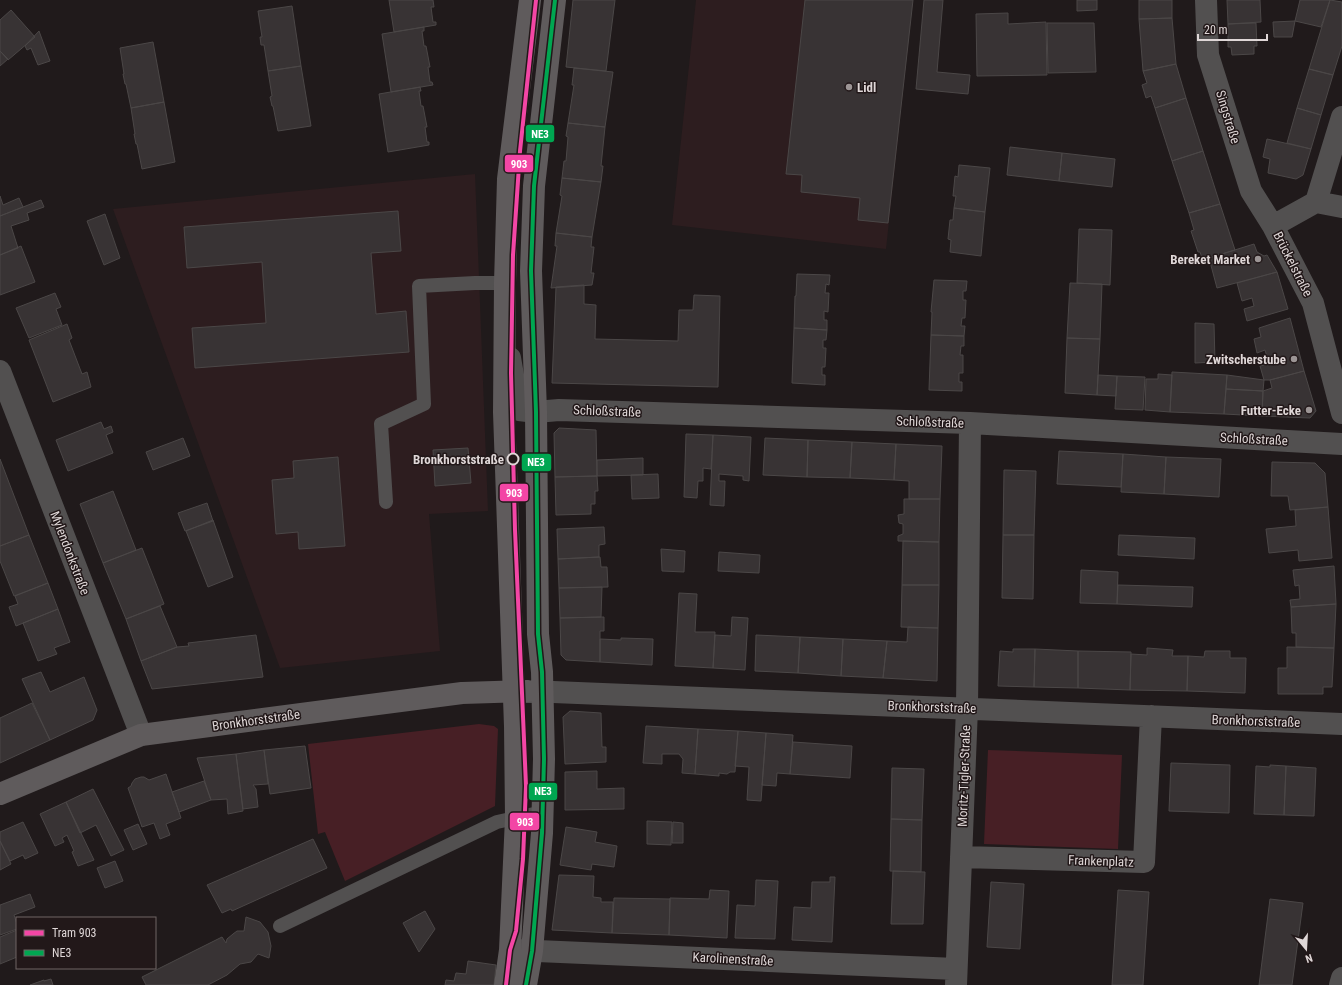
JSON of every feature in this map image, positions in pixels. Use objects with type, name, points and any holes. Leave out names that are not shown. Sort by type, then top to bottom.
[{"type":"main road","points":[[526,985],[532,951],[542,833],[544,759],[527,692],[504,412],[504,331],[508,179],[530,0]]},
{"type":"main road","points":[[505,985],[510,950],[516,818],[527,692],[538,626],[527,411],[534,186],[555,0]]},
{"type":"main road","name":"Bronkhorststraße","points":[[0,794],[141,735],[462,693],[527,692]]},
{"type":"street","name":"Singstraße","points":[[1206,0],[1208,55],[1251,191],[1273,226]]},
{"type":"street","points":[[1342,117],[1316,202],[1342,207]]},
{"type":"street","name":"Brückelstraße","points":[[1316,202],[1273,226],[1313,303],[1342,413]]},
{"type":"street","points":[[504,331],[527,411]]},
{"type":"street","name":"Mylendonkstraße","points":[[0,371],[141,735]]},
{"type":"street","name":"Schloßstraße","points":[[527,411],[558,410],[970,423],[1342,444]]},
{"type":"street","name":"Moritz-Tigler-Straße","points":[[956,977],[966,708],[970,423]]},
{"type":"street","name":"Bronkhorststraße","points":[[527,692],[966,708],[1342,724]]},
{"type":"street","name":"Frankenplatz","points":[[961,857],[1144,862],[1151,716]]},
{"type":"street","name":"Karolinenstraße","points":[[510,950],[956,977]]},
{"type":"street","points":[[1340,985],[1342,978]]},
{"type":"lane","points":[[386,502],[381,424],[424,404],[419,286],[475,282],[505,283]]},
{"type":"lane","points":[[280,926],[497,822],[543,812]]},
{"type":"shaded area","points":[[696,0],[913,0],[886,249],[672,225]]},
{"type":"shaded area","points":[[475,174],[488,511],[429,514],[440,651],[280,668],[113,209]]},
{"type":"shaded area","points":[[479,724],[494,726],[498,729],[495,806],[345,881],[325,832],[318,834],[308,744]]},
{"type":"shaded area","points":[[988,750],[1122,755],[1118,849],[984,844]]},
{"type":"building","points":[[389,0],[433,0],[434,7],[431,7],[433,22],[436,22],[436,25],[394,32]]},
{"type":"building","points":[[573,0],[615,0],[606,71],[566,67]]},
{"type":"building","name":"Lidl","points":[[805,0],[913,0],[888,223],[858,220],[860,198],[801,192],[802,175],[786,174]]},
{"type":"building","points":[[924,0],[943,0],[937,72],[970,75],[968,94],[916,89]]},
{"type":"building","points":[[1077,0],[1097,0],[1097,10],[1077,11]]},
{"type":"building","points":[[1139,0],[1172,0],[1172,18],[1139,19]]},
{"type":"building","points":[[1227,0],[1260,0],[1261,22],[1228,24]]},
{"type":"building","points":[[1300,0],[1330,0],[1321,27],[1295,21]]},
{"type":"building","points":[[1330,0],[1342,2],[1342,46],[1333,75],[1309,69]]},
{"type":"building","points":[[292,6],[301,66],[268,71],[264,45],[261,45],[260,37],[262,37],[258,11]]},
{"type":"building","points":[[11,10],[35,37],[8,60],[0,51],[0,20]]},
{"type":"building","points":[[1008,13],[1008,24],[1046,22],[1047,75],[977,76],[976,14]]},
{"type":"building","points":[[1172,18],[1176,64],[1143,71],[1139,19]]},
{"type":"building","points":[[1295,21],[1292,37],[1274,37],[1273,22]]},
{"type":"building","points":[[1047,23],[1094,23],[1096,72],[1048,73]]},
{"type":"building","points":[[1256,23],[1257,46],[1254,46],[1254,54],[1232,55],[1231,47],[1228,47],[1228,24]]},
{"type":"building","points":[[424,27],[424,31],[422,31],[424,46],[426,46],[430,67],[428,67],[430,82],[432,82],[433,85],[391,92],[382,34]]},
{"type":"building","points":[[39,31],[50,61],[38,65],[31,48],[27,50],[25,46]]},
{"type":"building","points":[[153,42],[164,102],[131,108],[123,74],[120,48]]},
{"type":"building","points":[[0,51],[8,59],[0,66]]},
{"type":"building","points":[[1176,64],[1186,98],[1155,108],[1151,96],[1146,98],[1142,85],[1147,83],[1143,71]]},
{"type":"building","points":[[301,66],[311,126],[278,131],[270,97],[272,96],[268,71]]},
{"type":"building","points":[[574,68],[613,72],[605,127],[568,123],[574,85],[572,85]]},
{"type":"building","points":[[1309,69],[1333,75],[1321,115],[1297,108]]},
{"type":"building","points":[[420,87],[421,91],[419,91],[421,106],[423,106],[427,127],[425,127],[427,142],[429,142],[429,145],[388,152],[379,94]]},
{"type":"building","points":[[1186,98],[1203,151],[1172,161],[1155,108]]},
{"type":"building","points":[[164,102],[175,162],[142,169],[134,134],[131,108]]},
{"type":"building","points":[[1297,108],[1321,115],[1311,149],[1287,143]]},
{"type":"building","points":[[568,123],[605,127],[601,182],[562,178],[564,161],[566,161],[568,137],[566,136]]},
{"type":"building","points":[[1267,139],[1311,149],[1303,175],[1296,179],[1268,173],[1270,159],[1263,157]]},
{"type":"building","points":[[1010,147],[1062,153],[1059,181],[1007,175]]},
{"type":"building","points":[[1203,151],[1220,204],[1189,213],[1172,161]]},
{"type":"building","points":[[1062,153],[1115,159],[1112,187],[1059,181]]},
{"type":"building","points":[[959,165],[990,168],[985,212],[954,208],[956,196],[953,196],[955,176],[958,177]]},
{"type":"building","points":[[562,178],[601,182],[592,237],[556,233],[562,196],[560,195]]},
{"type":"building","points":[[0,196],[3,205],[19,198],[23,207],[0,216]]},
{"type":"building","points":[[41,200],[44,207],[27,213],[29,220],[11,226],[18,248],[0,255],[0,216]]},
{"type":"building","points":[[1220,204],[1235,250],[1209,258],[1202,258],[1200,252],[1198,252],[1191,231],[1194,230],[1189,213]]},
{"type":"building","points":[[954,208],[985,212],[981,256],[950,252],[951,240],[948,239],[950,220],[953,220]]},
{"type":"building","points":[[398,211],[401,251],[371,253],[376,314],[406,311],[409,352],[195,368],[192,328],[266,323],[262,262],[187,268],[184,227]]},
{"type":"building","points":[[105,214],[120,258],[104,265],[87,221]]},
{"type":"building","points":[[1079,229],[1112,230],[1110,285],[1077,283]]},
{"type":"building","points":[[556,233],[592,237],[591,247],[594,247],[591,273],[594,273],[592,285],[551,288],[557,246],[555,246]]},
{"type":"building","points":[[1254,244],[1257,252],[1264,256],[1267,255],[1277,272],[1217,288],[1209,258]]},
{"type":"building","points":[[21,246],[35,282],[0,295],[0,255]]},
{"type":"building","points":[[1277,272],[1288,309],[1247,321],[1244,309],[1254,306],[1252,298],[1242,301],[1237,283]]},
{"type":"building","points":[[797,274],[830,275],[829,285],[826,284],[825,293],[829,293],[828,312],[824,311],[824,320],[827,320],[827,330],[794,328]]},
{"type":"building","points":[[934,280],[967,281],[966,291],[963,291],[963,300],[966,300],[965,318],[962,318],[961,326],[965,326],[964,336],[931,335],[931,312]]},
{"type":"building","points":[[1070,283],[1102,284],[1100,339],[1067,338]]},
{"type":"building","points":[[584,285],[584,304],[596,305],[595,339],[678,341],[679,310],[693,310],[694,295],[720,296],[718,387],[552,383],[556,287]]},
{"type":"building","points":[[55,293],[61,307],[56,309],[62,325],[29,338],[16,308]]},
{"type":"building","points":[[1290,318],[1304,371],[1270,380],[1264,380],[1260,366],[1269,364],[1265,350],[1257,353],[1254,339],[1261,337],[1259,328]]},
{"type":"building","points":[[1195,323],[1214,324],[1215,362],[1195,363]]},
{"type":"building","points":[[67,324],[72,338],[69,340],[82,374],[87,372],[91,387],[53,402],[29,340]]},
{"type":"building","points":[[794,328],[827,330],[826,340],[823,340],[823,348],[826,348],[825,367],[822,367],[822,375],[825,375],[825,385],[792,383]]},
{"type":"building","points":[[931,335],[964,336],[964,346],[961,346],[960,355],[963,355],[963,373],[959,373],[959,382],[962,382],[962,391],[929,390]]},
{"type":"building","points":[[1067,338],[1100,339],[1097,395],[1065,393]]},
{"type":"building","points":[[1304,371],[1316,411],[1310,418],[1262,416],[1263,391],[1272,388],[1270,380]]},
{"type":"building","points":[[1172,372],[1227,375],[1224,414],[1170,412]]},
{"type":"building","points":[[1158,374],[1172,375],[1170,412],[1145,410],[1146,379],[1158,379]]},
{"type":"building","points":[[1098,375],[1117,376],[1116,396],[1097,395]]},
{"type":"building","points":[[1227,375],[1264,380],[1263,391],[1226,389]]},
{"type":"building","points":[[1117,376],[1145,377],[1143,410],[1115,409]]},
{"type":"building","points":[[1226,389],[1263,391],[1262,416],[1224,414]]},
{"type":"building","points":[[101,422],[104,429],[111,426],[113,432],[106,435],[113,453],[68,471],[56,440]]},
{"type":"building","points":[[559,428],[596,430],[597,476],[555,477],[554,433]]},
{"type":"building","points":[[686,434],[713,435],[711,469],[703,468],[703,481],[698,481],[697,498],[684,497]]},
{"type":"building","points":[[713,435],[751,437],[749,481],[743,480],[743,476],[719,474],[719,481],[725,481],[724,506],[710,505]]},
{"type":"building","points":[[183,438],[190,456],[153,470],[146,452]]},
{"type":"building","points":[[765,438],[808,440],[807,477],[763,475]]},
{"type":"building","points":[[808,440],[852,442],[850,478],[807,477]]},
{"type":"building","points":[[852,442],[896,444],[894,480],[850,478]]},
{"type":"building","points":[[896,444],[942,446],[940,499],[909,499],[909,481],[894,480]]},
{"type":"building","points":[[468,448],[471,483],[435,486],[433,450]]},
{"type":"building","points":[[1059,451],[1123,454],[1121,487],[1057,484]]},
{"type":"building","points":[[1123,454],[1166,457],[1164,494],[1121,492]]},
{"type":"building","points":[[338,457],[345,546],[299,549],[298,532],[276,534],[272,480],[294,478],[293,461]]},
{"type":"building","points":[[1166,457],[1221,459],[1219,497],[1164,494]]},
{"type":"building","points":[[643,458],[643,475],[597,476],[597,460]]},
{"type":"building","points":[[0,459],[29,535],[0,546]]},
{"type":"building","points":[[1272,462],[1315,463],[1325,473],[1328,507],[1290,510],[1288,496],[1271,496]]},
{"type":"building","points":[[1004,470],[1036,471],[1034,535],[1003,535]]},
{"type":"building","points":[[658,474],[659,498],[632,499],[631,475]]},
{"type":"building","points":[[597,476],[598,491],[595,491],[595,504],[591,504],[591,514],[556,515],[555,477]]},
{"type":"building","points":[[113,491],[136,550],[103,563],[80,504]]},
{"type":"building","points":[[904,499],[940,499],[939,542],[898,541],[898,536],[903,534],[903,524],[899,523],[898,515],[904,514]]},
{"type":"building","points":[[207,503],[213,521],[185,531],[178,513]]},
{"type":"building","points":[[1328,507],[1332,558],[1299,561],[1298,550],[1269,553],[1266,529],[1296,526],[1295,510]]},
{"type":"building","points":[[213,520],[233,577],[208,587],[186,531]]},
{"type":"building","points":[[604,527],[605,544],[599,545],[599,557],[558,559],[557,529]]},
{"type":"building","points":[[29,535],[48,583],[14,596],[0,561],[0,546]]},
{"type":"building","points":[[1003,535],[1034,535],[1033,599],[1002,598]]},
{"type":"building","points":[[1119,535],[1195,538],[1194,559],[1118,555]]},
{"type":"building","points":[[903,541],[939,542],[939,585],[902,585]]},
{"type":"building","points":[[142,548],[164,604],[126,619],[103,563]]},
{"type":"building","points":[[661,549],[685,551],[684,572],[662,571]]},
{"type":"building","points":[[719,552],[760,555],[759,573],[718,571]]},
{"type":"building","points":[[600,557],[601,567],[607,567],[608,587],[559,588],[558,559]]},
{"type":"building","points":[[1334,566],[1336,604],[1291,607],[1290,600],[1300,599],[1299,585],[1295,586],[1293,570]]},
{"type":"building","points":[[1081,570],[1118,572],[1117,604],[1080,603]]},
{"type":"building","points":[[48,583],[58,609],[16,626],[9,607],[18,604],[15,596]]},
{"type":"building","points":[[902,585],[939,585],[938,628],[901,627]]},
{"type":"building","points":[[1118,585],[1193,587],[1192,607],[1117,604]]},
{"type":"building","points":[[602,587],[601,617],[560,618],[559,588]]},
{"type":"building","points":[[679,593],[697,594],[695,632],[715,632],[713,668],[675,666]]},
{"type":"building","points":[[1336,604],[1334,648],[1296,647],[1296,633],[1292,633],[1291,607]]},
{"type":"building","points":[[160,606],[177,647],[141,661],[126,619]]},
{"type":"building","points":[[58,609],[70,642],[54,648],[57,654],[38,661],[23,623]]},
{"type":"building","points":[[604,617],[604,631],[600,631],[600,662],[566,660],[561,655],[560,618]]},
{"type":"building","points":[[732,617],[748,618],[745,670],[713,668],[715,635],[731,636]]},
{"type":"building","points":[[908,627],[938,628],[937,681],[883,678],[887,641],[907,642]]},
{"type":"building","points":[[256,635],[263,677],[152,689],[141,661],[177,647],[189,646],[188,643]]},
{"type":"building","points":[[756,635],[800,637],[798,673],[755,671]]},
{"type":"building","points":[[800,637],[843,639],[841,676],[798,673]]},
{"type":"building","points":[[621,638],[653,639],[652,665],[600,662],[600,639],[621,640]]},
{"type":"building","points":[[843,639],[887,641],[883,678],[841,676]]},
{"type":"building","points":[[1287,647],[1334,648],[1332,687],[1323,687],[1323,694],[1278,694],[1278,668],[1287,668]]},
{"type":"building","points":[[1147,648],[1173,650],[1172,656],[1188,656],[1187,691],[1130,690],[1131,654],[1147,655]]},
{"type":"building","points":[[1013,649],[1035,649],[1034,687],[998,686],[1000,651],[1013,652]]},
{"type":"building","points":[[1035,649],[1078,651],[1078,688],[1034,687]]},
{"type":"building","points":[[1078,651],[1131,652],[1130,690],[1078,688]]},
{"type":"building","points":[[1205,651],[1230,651],[1230,658],[1246,658],[1245,693],[1187,691],[1188,656],[1204,657]]},
{"type":"building","points":[[41,672],[50,692],[84,677],[97,710],[93,720],[50,740],[22,679]]},
{"type":"building","points":[[32,703],[50,740],[0,763],[0,718]]},
{"type":"building","points":[[570,711],[601,713],[602,747],[606,747],[606,762],[565,764],[563,717]]},
{"type":"building","points":[[646,726],[698,729],[695,774],[682,773],[683,759],[679,754],[662,754],[662,764],[643,763]]},
{"type":"building","points":[[698,729],[738,731],[735,772],[730,772],[727,774],[719,773],[719,776],[695,774]]},
{"type":"building","points":[[738,731],[766,733],[761,801],[747,800],[749,767],[735,766]]},
{"type":"building","points":[[766,733],[793,735],[790,774],[777,773],[776,786],[762,785]]},
{"type":"building","points":[[793,742],[852,746],[850,778],[790,774]]},
{"type":"building","points":[[305,746],[311,788],[270,794],[264,750]]},
{"type":"building","points":[[264,750],[268,784],[253,785],[256,789],[258,807],[243,809],[236,754]]},
{"type":"building","points":[[236,754],[243,811],[228,814],[227,799],[211,800],[197,758]]},
{"type":"building","points":[[1171,763],[1230,765],[1229,813],[1169,811]]},
{"type":"building","points":[[1270,765],[1286,766],[1284,815],[1254,814],[1256,766],[1270,767]]},
{"type":"building","points":[[1286,766],[1316,768],[1314,816],[1284,815]]},
{"type":"building","points":[[892,768],[924,769],[922,820],[891,819]]},
{"type":"building","points":[[597,771],[597,789],[624,788],[624,809],[565,810],[565,772]]},
{"type":"building","points":[[166,774],[181,818],[166,824],[170,835],[160,839],[154,823],[142,827],[128,788],[135,779],[144,777],[149,780]]},
{"type":"building","points":[[204,781],[211,800],[179,812],[172,792]]},
{"type":"building","points":[[93,789],[124,850],[111,856],[96,825],[80,833],[66,802]]},
{"type":"building","points":[[66,802],[94,860],[78,866],[72,852],[74,851],[67,835],[62,838],[64,842],[55,846],[40,814]]},
{"type":"building","points":[[891,819],[922,820],[921,872],[890,871]]},
{"type":"building","points":[[647,821],[672,822],[671,845],[647,844]]},
{"type":"building","points":[[23,822],[38,853],[25,859],[23,855],[10,861],[0,841],[0,832]]},
{"type":"building","points":[[673,822],[683,823],[683,843],[672,843]]},
{"type":"building","points":[[138,824],[147,844],[133,850],[124,830]]},
{"type":"building","points":[[566,827],[597,832],[595,842],[617,846],[614,867],[592,864],[591,870],[560,865]]},
{"type":"building","points":[[313,839],[327,868],[232,911],[231,909],[222,913],[207,885]]},
{"type":"building","points":[[0,841],[11,864],[0,870]]},
{"type":"building","points":[[115,861],[123,881],[105,888],[97,868]]},
{"type":"building","points":[[893,871],[925,872],[923,924],[891,924]]},
{"type":"building","points":[[559,875],[594,876],[593,897],[601,898],[601,902],[613,902],[612,933],[552,930]]},
{"type":"building","points":[[830,877],[835,877],[832,942],[792,940],[794,907],[811,908],[812,882],[830,882]]},
{"type":"building","points":[[756,880],[778,881],[775,939],[735,938],[737,905],[755,906]]},
{"type":"building","points":[[991,882],[1024,884],[1020,949],[987,947]]},
{"type":"building","points":[[710,890],[729,891],[727,938],[669,935],[670,898],[709,899]]},
{"type":"building","points":[[1118,890],[1149,892],[1143,985],[1112,985]]},
{"type":"building","points":[[30,894],[35,907],[14,915],[16,929],[0,935],[0,905]]},
{"type":"building","points":[[614,898],[670,899],[669,935],[612,933]]},
{"type":"building","points":[[1270,899],[1303,903],[1292,985],[1259,985]]},
{"type":"building","points":[[425,911],[435,929],[419,952],[403,923]]},
{"type":"building","points":[[246,917],[260,922],[268,932],[271,946],[269,958],[258,954],[251,962],[240,964],[227,975],[208,985],[146,985],[142,977],[222,937],[226,943],[227,939],[237,931],[244,931]]},
{"type":"building","points":[[16,930],[16,957],[0,964],[0,937]]},
{"type":"building","points":[[468,961],[496,965],[494,985],[445,985],[446,980],[454,981],[456,973],[466,974]]},
{"type":"building","points":[[51,979],[53,985],[30,985],[44,980]]},
{"type":"tram line","name":"903","points":[[506,985],[510,950],[516,931],[523,859],[526,786],[515,530],[511,373],[513,255],[520,151],[536,0]]},
{"type":"transit line","name":"NE3","points":[[526,985],[532,951],[542,833],[544,759],[542,672],[538,634],[536,412],[531,271],[534,186],[555,0]]},
{"type":"place","name":"Lidl","points":[[849,87]]},
{"type":"place","name":"Bereket Market","points":[[1258,259]]},
{"type":"place","name":"Zwitscherstube","points":[[1294,359]]},
{"type":"place","name":"Futter-Ecke","points":[[1309,410]]},
{"type":"place","name":"Bronkhorststraße","points":[[513,459]]}]
